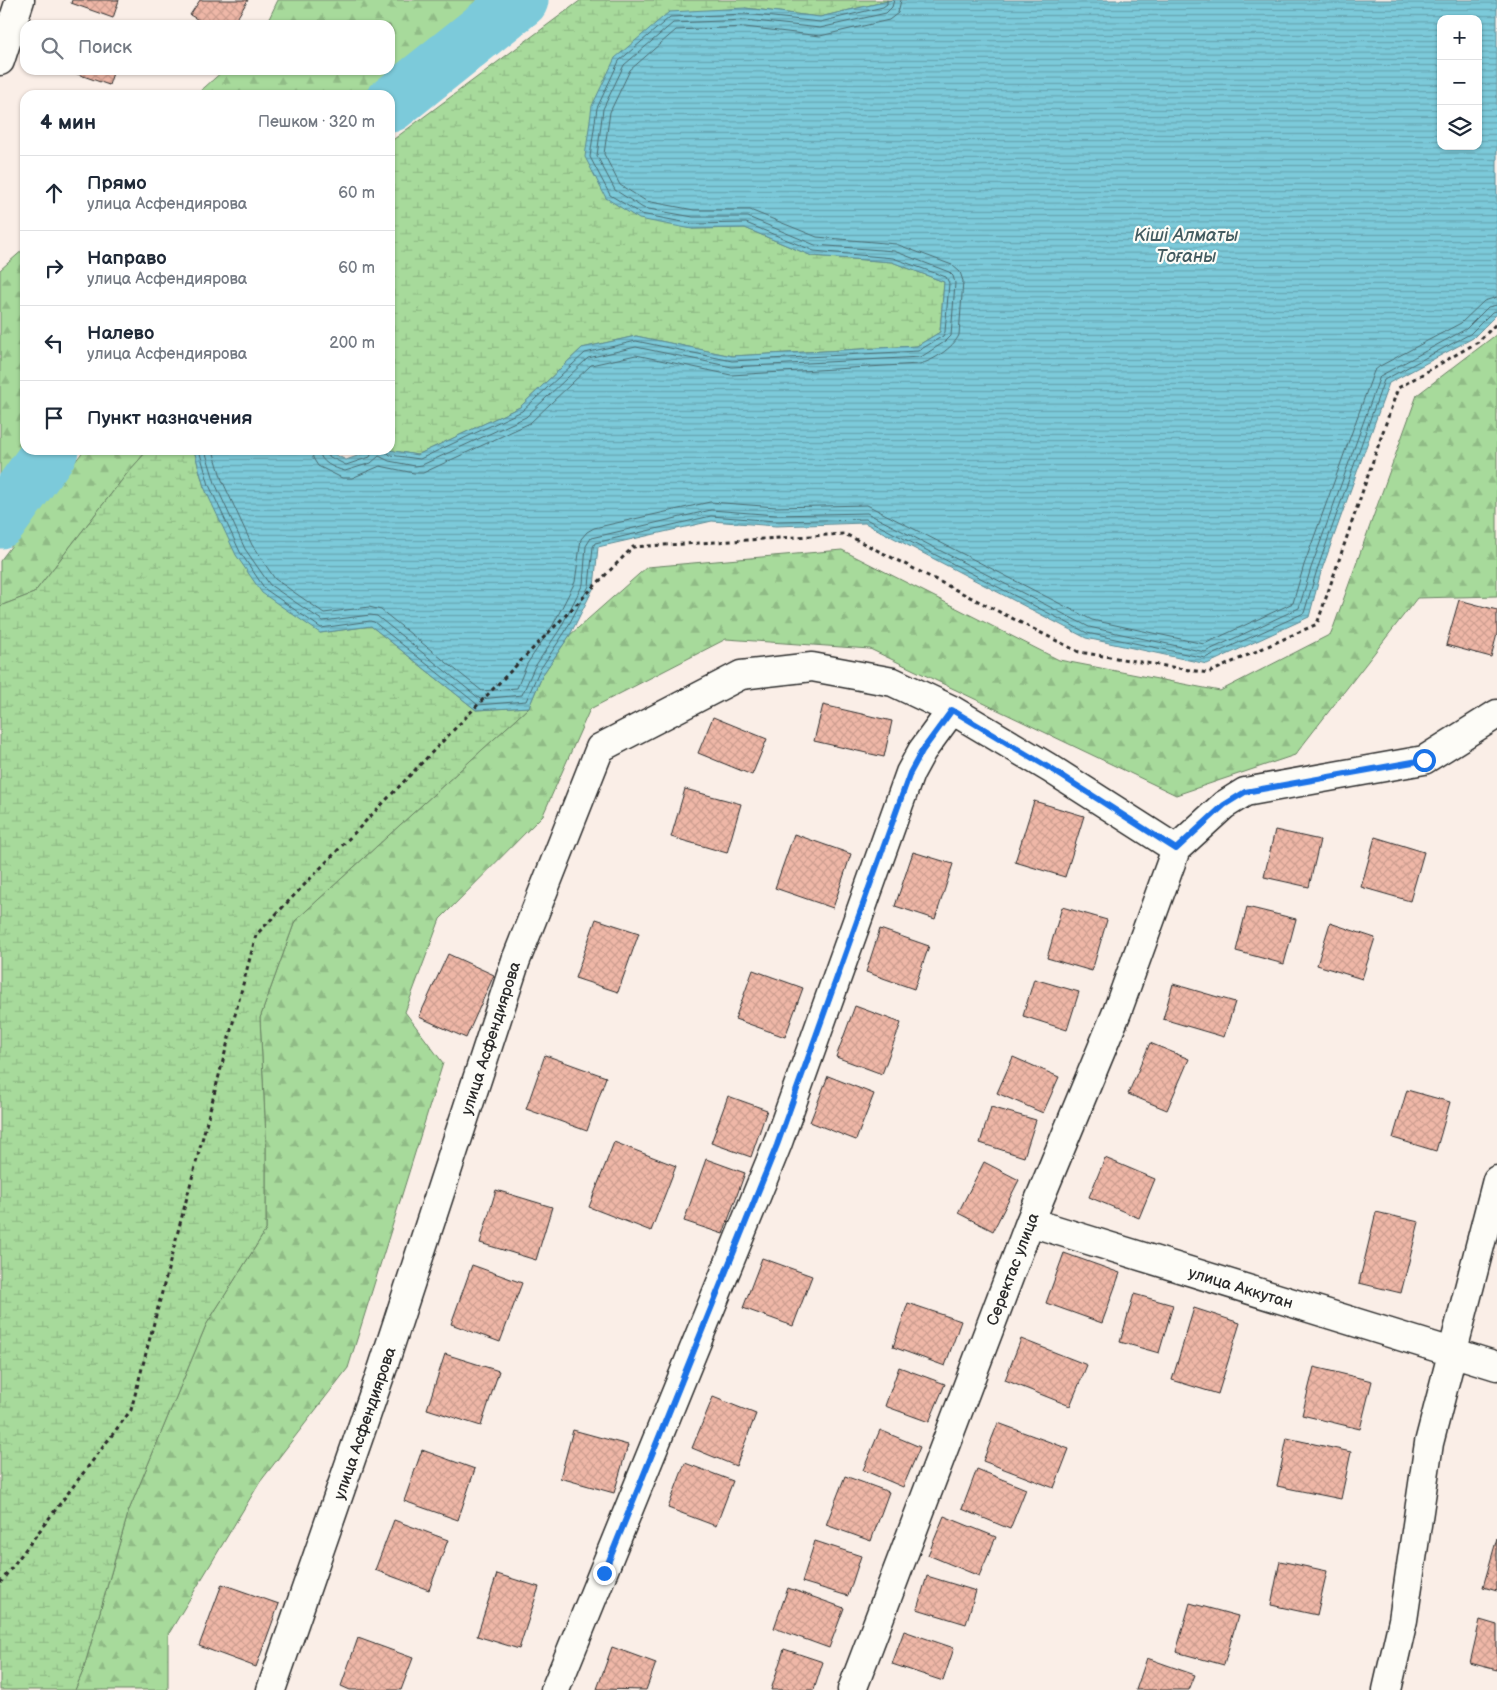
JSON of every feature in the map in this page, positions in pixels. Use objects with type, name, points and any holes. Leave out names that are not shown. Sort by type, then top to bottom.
[{"type":"street","points":[[0,61],[20,0]]},
{"type":"street","name":"улица Асфендиярова","points":[[271,1690],[383,1367],[516,960],[600,748],[741,676],[812,667],[893,682],[952,710],[1051,769],[1176,849]]},
{"type":"street","points":[[555,1690],[777,1145],[910,773],[922,751],[952,710]]},
{"type":"street","points":[[1176,849],[1224,805],[1245,792],[1424,760],[1497,714]]},
{"type":"street","name":"Серектас улица","points":[[852,1690],[1030,1222],[1117,1012],[1176,849]]},
{"type":"street","points":[[1387,1690],[1403,1620],[1429,1443],[1497,1180]]},
{"type":"street","name":"улица Аккутан","points":[[1030,1222],[1497,1366]]},
{"type":"path","points":[[0,1583],[131,1410],[256,934],[494,688],[634,547],[845,534],[1079,652],[1208,673],[1317,624],[1398,388],[1478,342],[1497,324]]},
{"type":"green space","points":[[278,0],[481,0],[395,69],[395,20],[268,20]]},
{"type":"green space","points":[[581,0],[892,0],[820,17],[745,8],[692,229],[745,228],[812,256],[892,262],[944,282],[940,332],[917,346],[732,356],[636,336],[582,348],[520,407],[417,455],[395,451],[395,138]]},
{"type":"green space","points":[[218,75],[387,75],[368,90],[202,90]]},
{"type":"green space","points":[[20,252],[20,452],[0,480],[0,270]]},
{"type":"green space","points":[[1497,334],[1497,596],[1417,598],[1295,755],[1176,795],[870,649],[726,639],[590,709],[543,815],[440,919],[405,1012],[443,1063],[348,1368],[260,1482],[168,1635],[168,1690],[75,1690],[83,1671],[129,1510],[206,1325],[266,1230],[266,1138],[260,1018],[295,921],[529,707],[543,674],[570,635],[647,567],[842,550],[1059,660],[1220,691],[1331,634],[1417,395]]},
{"type":"green space","points":[[80,455],[143,455],[34,593],[0,606],[0,561]]},
{"type":"green space","points":[[143,455],[195,455],[204,487],[320,633],[371,626],[476,710],[529,707],[295,921],[260,1018],[266,1138],[266,1230],[206,1325],[129,1510],[83,1671],[75,1690],[0,1690],[0,606],[34,593]]},
{"type":"water","name":"Кіші Алматы Тоғаны","points":[[892,0],[1497,0],[1497,314],[1473,338],[1389,383],[1321,572],[1309,617],[1207,664],[1086,638],[865,523],[776,526],[712,521],[598,547],[594,587],[570,635],[543,674],[529,707],[476,710],[371,626],[320,633],[262,593],[236,555],[204,487],[195,455],[336,455],[346,460],[360,455],[395,455],[395,451],[417,455],[520,407],[582,348],[636,336],[732,356],[917,346],[940,332],[944,282],[892,262],[812,256],[745,228],[692,229],[639,219],[606,198],[585,157],[592,106],[615,58],[669,12],[745,8],[820,17]]},
{"type":"building","points":[[72,0],[119,0],[113,18],[71,3]]},
{"type":"building","points":[[200,0],[248,0],[236,20],[198,20],[190,15]]},
{"type":"building","points":[[80,75],[112,75],[109,85]]},
{"type":"building","points":[[1459,600],[1497,610],[1497,634],[1491,657],[1446,645]]},
{"type":"building","points":[[823,705],[892,721],[884,757],[814,741]]},
{"type":"building","points":[[713,717],[767,739],[752,775],[698,753]]},
{"type":"building","points":[[685,789],[741,804],[727,853],[671,837]]},
{"type":"building","points":[[1034,801],[1084,816],[1065,877],[1015,862]]},
{"type":"building","points":[[1275,830],[1320,840],[1309,887],[1264,877]]},
{"type":"building","points":[[794,834],[851,854],[833,908],[775,888]]},
{"type":"building","points":[[1375,837],[1424,852],[1410,901],[1361,887]]},
{"type":"building","points":[[913,852],[953,864],[935,919],[895,906]]},
{"type":"building","points":[[1062,907],[1107,920],[1092,971],[1047,958]]},
{"type":"building","points":[[1247,907],[1296,919],[1284,964],[1236,951]]},
{"type":"building","points":[[596,919],[639,933],[618,992],[575,978]]},
{"type":"building","points":[[1330,923],[1375,938],[1362,979],[1317,965]]},
{"type":"building","points":[[880,929],[929,946],[914,989],[866,972]]},
{"type":"building","points":[[448,954],[494,975],[466,1038],[419,1017]]},
{"type":"building","points":[[753,970],[803,988],[785,1037],[735,1019]]},
{"type":"building","points":[[1034,979],[1079,992],[1067,1030],[1023,1016]]},
{"type":"building","points":[[1173,984],[1235,1002],[1224,1037],[1163,1019]]},
{"type":"building","points":[[855,1006],[901,1023],[882,1074],[836,1057]]},
{"type":"building","points":[[1150,1043],[1189,1059],[1167,1110],[1128,1094]]},
{"type":"building","points":[[545,1055],[606,1077],[587,1131],[526,1109]]},
{"type":"building","points":[[1013,1057],[1059,1077],[1043,1113],[997,1093]]},
{"type":"building","points":[[828,1076],[874,1094],[856,1140],[810,1122]]},
{"type":"building","points":[[1407,1090],[1450,1102],[1436,1151],[1393,1138]]},
{"type":"building","points":[[728,1096],[767,1110],[751,1157],[711,1143]]},
{"type":"building","points":[[991,1107],[1036,1120],[1024,1157],[980,1143]]},
{"type":"building","points":[[614,1142],[676,1166],[651,1231],[589,1207]]},
{"type":"building","points":[[1105,1158],[1155,1179],[1139,1218],[1089,1197]]},
{"type":"building","points":[[706,1159],[745,1173],[723,1234],[684,1221]]},
{"type":"building","points":[[984,1162],[1019,1180],[993,1231],[958,1213]]},
{"type":"building","points":[[496,1190],[552,1207],[536,1260],[480,1243]]},
{"type":"building","points":[[1376,1212],[1419,1222],[1401,1293],[1359,1283]]},
{"type":"building","points":[[1064,1253],[1120,1273],[1102,1323],[1046,1303]]},
{"type":"building","points":[[762,1258],[812,1276],[793,1326],[743,1308]]},
{"type":"building","points":[[472,1265],[522,1283],[500,1342],[451,1324]]},
{"type":"building","points":[[1134,1294],[1173,1305],[1159,1353],[1120,1342]]},
{"type":"building","points":[[908,1303],[961,1321],[945,1366],[893,1347]]},
{"type":"building","points":[[1194,1308],[1240,1323],[1218,1394],[1172,1380]]},
{"type":"building","points":[[1021,1339],[1087,1365],[1070,1406],[1005,1380]]},
{"type":"building","points":[[445,1354],[499,1371],[481,1426],[427,1409]]},
{"type":"building","points":[[899,1367],[945,1384],[929,1422],[885,1406]]},
{"type":"building","points":[[1314,1367],[1372,1381],[1360,1429],[1302,1415]]},
{"type":"building","points":[[713,1397],[756,1414],[736,1466],[692,1448]]},
{"type":"building","points":[[998,1423],[1069,1449],[1054,1488],[983,1461]]},
{"type":"building","points":[[573,1430],[628,1445],[614,1493],[560,1478]]},
{"type":"building","points":[[880,1430],[920,1447],[903,1487],[863,1470]]},
{"type":"building","points":[[1287,1438],[1351,1452],[1341,1499],[1277,1486]]},
{"type":"building","points":[[422,1450],[475,1469],[458,1520],[404,1501]]},
{"type":"building","points":[[685,1463],[733,1481],[716,1526],[668,1508]]},
{"type":"building","points":[[977,1469],[1026,1489],[1010,1529],[962,1509]]},
{"type":"building","points":[[845,1476],[889,1492],[871,1541],[826,1525]]},
{"type":"building","points":[[944,1516],[996,1537],[979,1576],[928,1555]]},
{"type":"building","points":[[394,1520],[448,1540],[429,1590],[375,1570]]},
{"type":"building","points":[[1497,1538],[1497,1591],[1483,1587]]},
{"type":"building","points":[[815,1541],[861,1556],[848,1596],[802,1582]]},
{"type":"building","points":[[1280,1561],[1327,1571],[1317,1615],[1271,1605]]},
{"type":"building","points":[[497,1574],[539,1587],[519,1649],[477,1636]]},
{"type":"building","points":[[927,1576],[976,1591],[966,1624],[917,1609]]},
{"type":"building","points":[[222,1584],[279,1604],[256,1667],[199,1646]]},
{"type":"building","points":[[788,1588],[844,1608],[829,1648],[774,1628]]},
{"type":"building","points":[[1190,1603],[1238,1616],[1224,1665],[1176,1652]]},
{"type":"building","points":[[1480,1620],[1497,1625],[1497,1670],[1470,1663]]},
{"type":"building","points":[[904,1631],[954,1648],[943,1681],[892,1664]]},
{"type":"building","points":[[358,1638],[413,1658],[401,1690],[350,1690],[341,1686]]},
{"type":"building","points":[[612,1647],[656,1663],[646,1690],[597,1689]]},
{"type":"building","points":[[784,1649],[823,1662],[814,1690],[771,1690]]},
{"type":"building","points":[[1147,1658],[1195,1675],[1189,1690],[1136,1690]]},
{"type":"waterway","points":[[395,101],[521,0]]},
{"type":"waterway","points":[[0,521],[47,455]]},
{"type":"route","points":[[604,1573],[777,1145],[910,773],[922,751],[952,710],[1051,769],[1176,849],[1224,805],[1245,792],[1424,760]]}]
